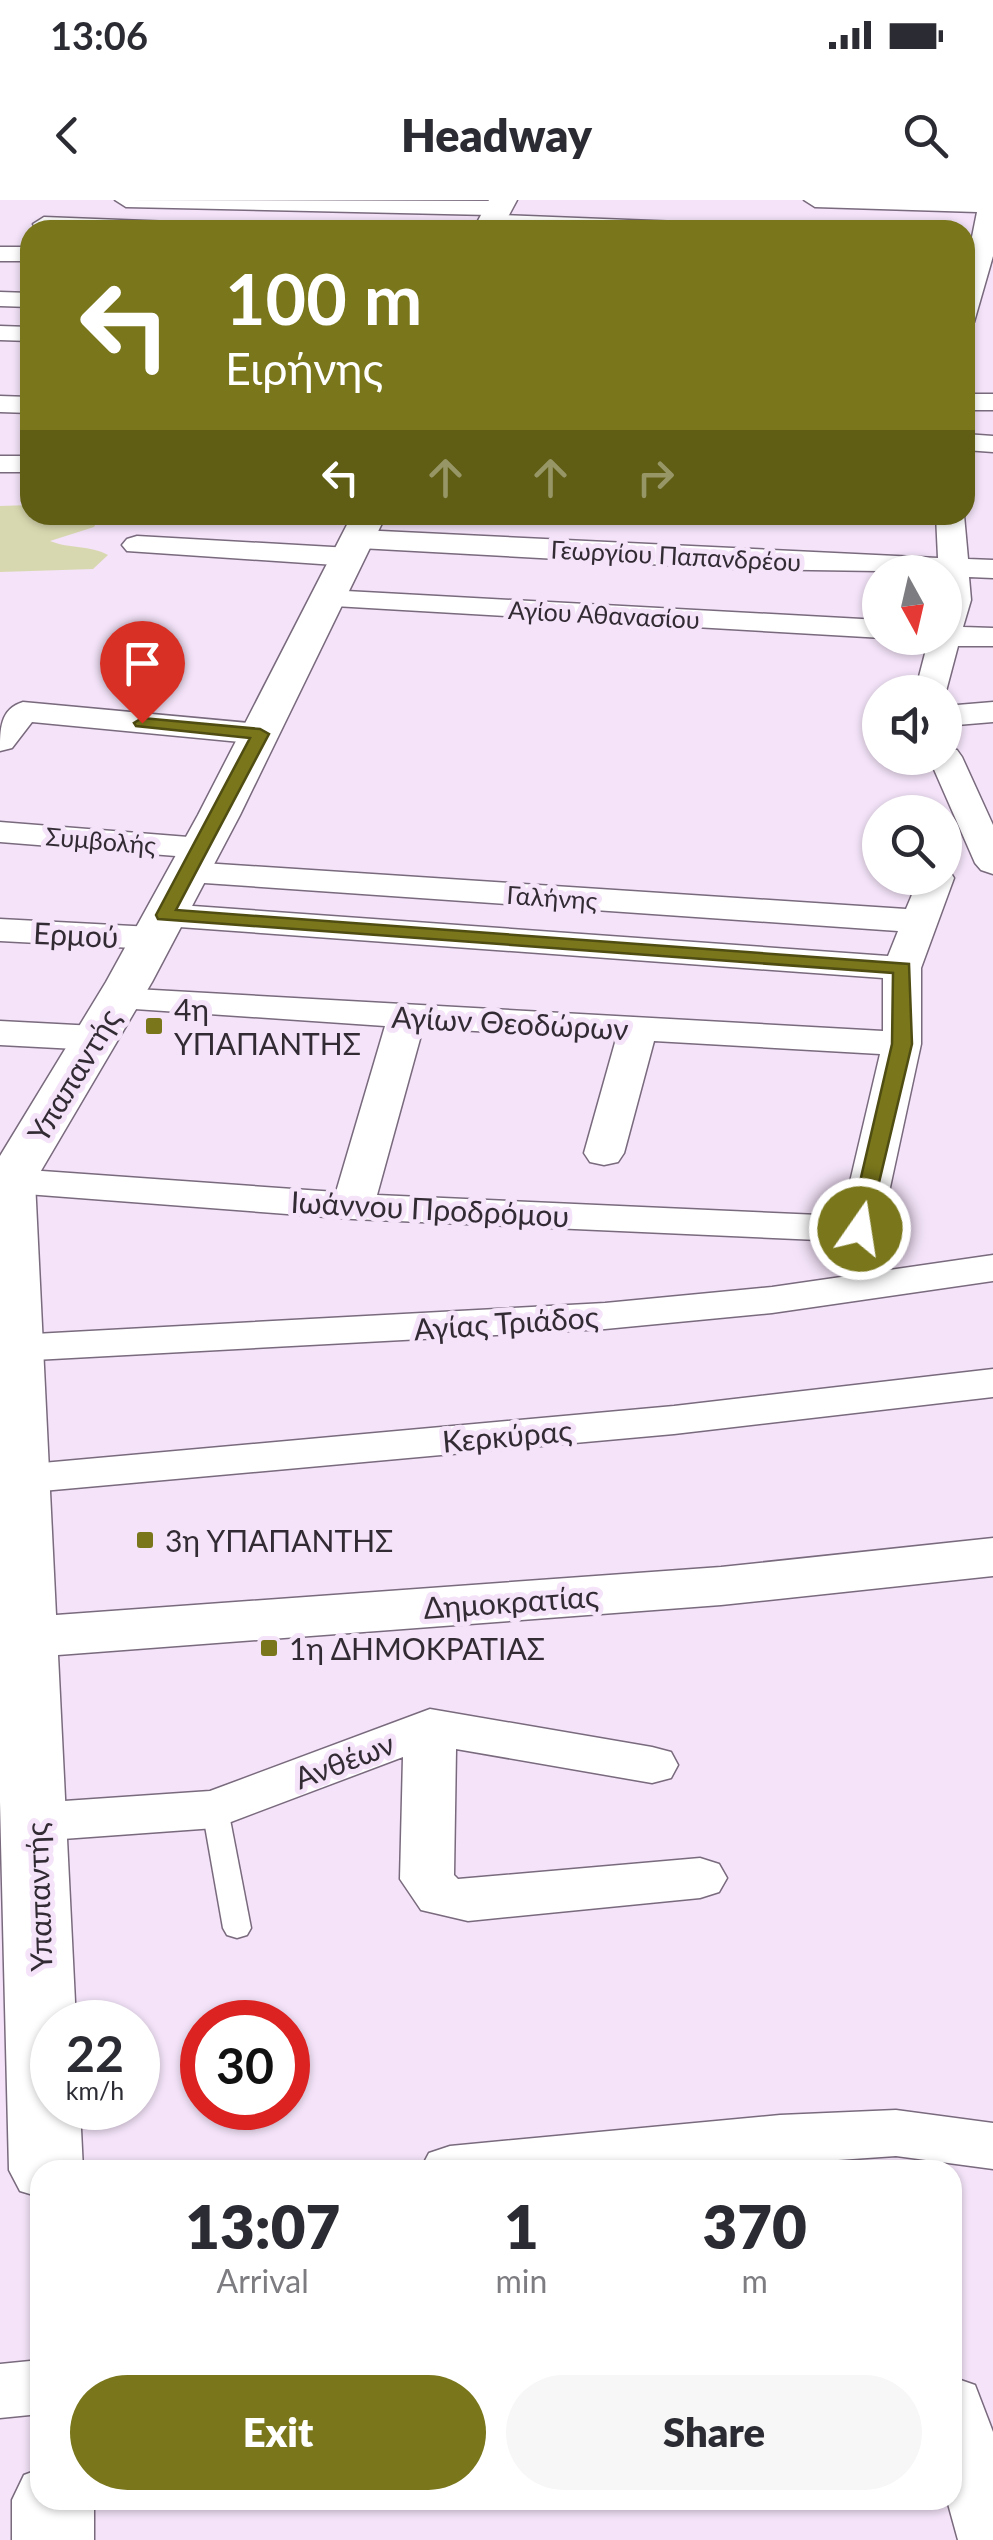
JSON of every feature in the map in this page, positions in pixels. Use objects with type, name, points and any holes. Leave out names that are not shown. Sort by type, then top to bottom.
[{"type":"street","points":[[126,200],[565,220]]},
{"type":"street","points":[[816,200],[991,204],[981,241],[984,288]]},
{"type":"street","points":[[951,525],[953,555]]},
{"type":"street","name":"Γεωργίου Παπανδρέου","points":[[137,545],[360,537],[862,564]]},
{"type":"street","name":"Υπαπαντής","points":[[31,2134],[19,1894],[35,1822],[16,1745],[29,1637],[20,1479],[9,1425],[16,1348],[6,1266],[5,1180],[107,1018],[195,861],[360,537]]},
{"type":"street","name":"Γεωργίου Παπανδρέου","points":[[962,569],[993,569]]},
{"type":"street","name":"Αγίου Αθανασίου","points":[[328,599],[862,628]]},
{"type":"street","points":[[962,636],[993,637]]},
{"type":"street","points":[[0,741],[23,712],[260,734]]},
{"type":"street","points":[[962,715],[993,712]]},
{"type":"street","points":[[957,775],[980,813],[993,863]]},
{"type":"street","points":[[962,837],[980,813]]},
{"type":"street","name":"Συμβολής","points":[[0,832],[195,861]]},
{"type":"street","name":"Γαλήνης","points":[[195,861],[917,921]]},
{"type":"street","points":[[871,1285],[860,1229],[902,1044],[902,968],[928,895]]},
{"type":"street","name":"Ερμού","points":[[0,930],[158,926],[902,968]]},
{"type":"street","points":[[353,1206],[407,1016]]},
{"type":"street","name":"Αγίων Θεοδώρων","points":[[0,1033],[107,1018],[407,1016],[902,1044]]},
{"type":"street","points":[[604,1153],[638,1029]]},
{"type":"street","name":"Ιωάννου Προδρόμου","points":[[5,1180],[353,1206],[860,1229]]},
{"type":"street","name":"Αγίας Τριάδος","points":[[16,1348],[605,1316],[772,1300],[993,1268]]},
{"type":"street","name":"Κερκύρας","points":[[20,1479],[674,1420],[993,1383]]},
{"type":"street","name":"Δημοκρατίας","points":[[29,1637],[721,1586],[993,1558]]},
{"type":"street","points":[[430,1728],[427,1879],[442,1896],[468,1901],[700,1878]]},
{"type":"street","name":"Ανθέων","points":[[35,1822],[214,1808],[430,1728],[652,1766]]},
{"type":"street","points":[[553,2160],[780,2138],[900,2152],[993,2146]]},
{"type":"street","points":[[0,2391],[30,2389]]},
{"type":"street","points":[[962,2438],[992,2540]]},
{"type":"street","points":[[53,2510],[53,2540]]},
{"type":"lane","points":[[214,1808],[237,1928]]},
{"type":"green space","points":[[20,505],[20,525],[95,525],[50,541],[108,555],[93,569],[0,572],[0,506]]},
{"type":"place","name":"4η ΥΠΑΠΑΝΤΗΣ","points":[[154,1026]]},
{"type":"place","name":"3η ΥΠΑΠΑΝΤΗΣ","points":[[145,1540]]},
{"type":"place","name":"1η ΔΗΜΟΚΡΑΤΙΑΣ","points":[[269,1648]]},
{"type":"route","points":[[142,723],[260,734],[165,915],[902,968],[902,1044],[860,1229]]}]
